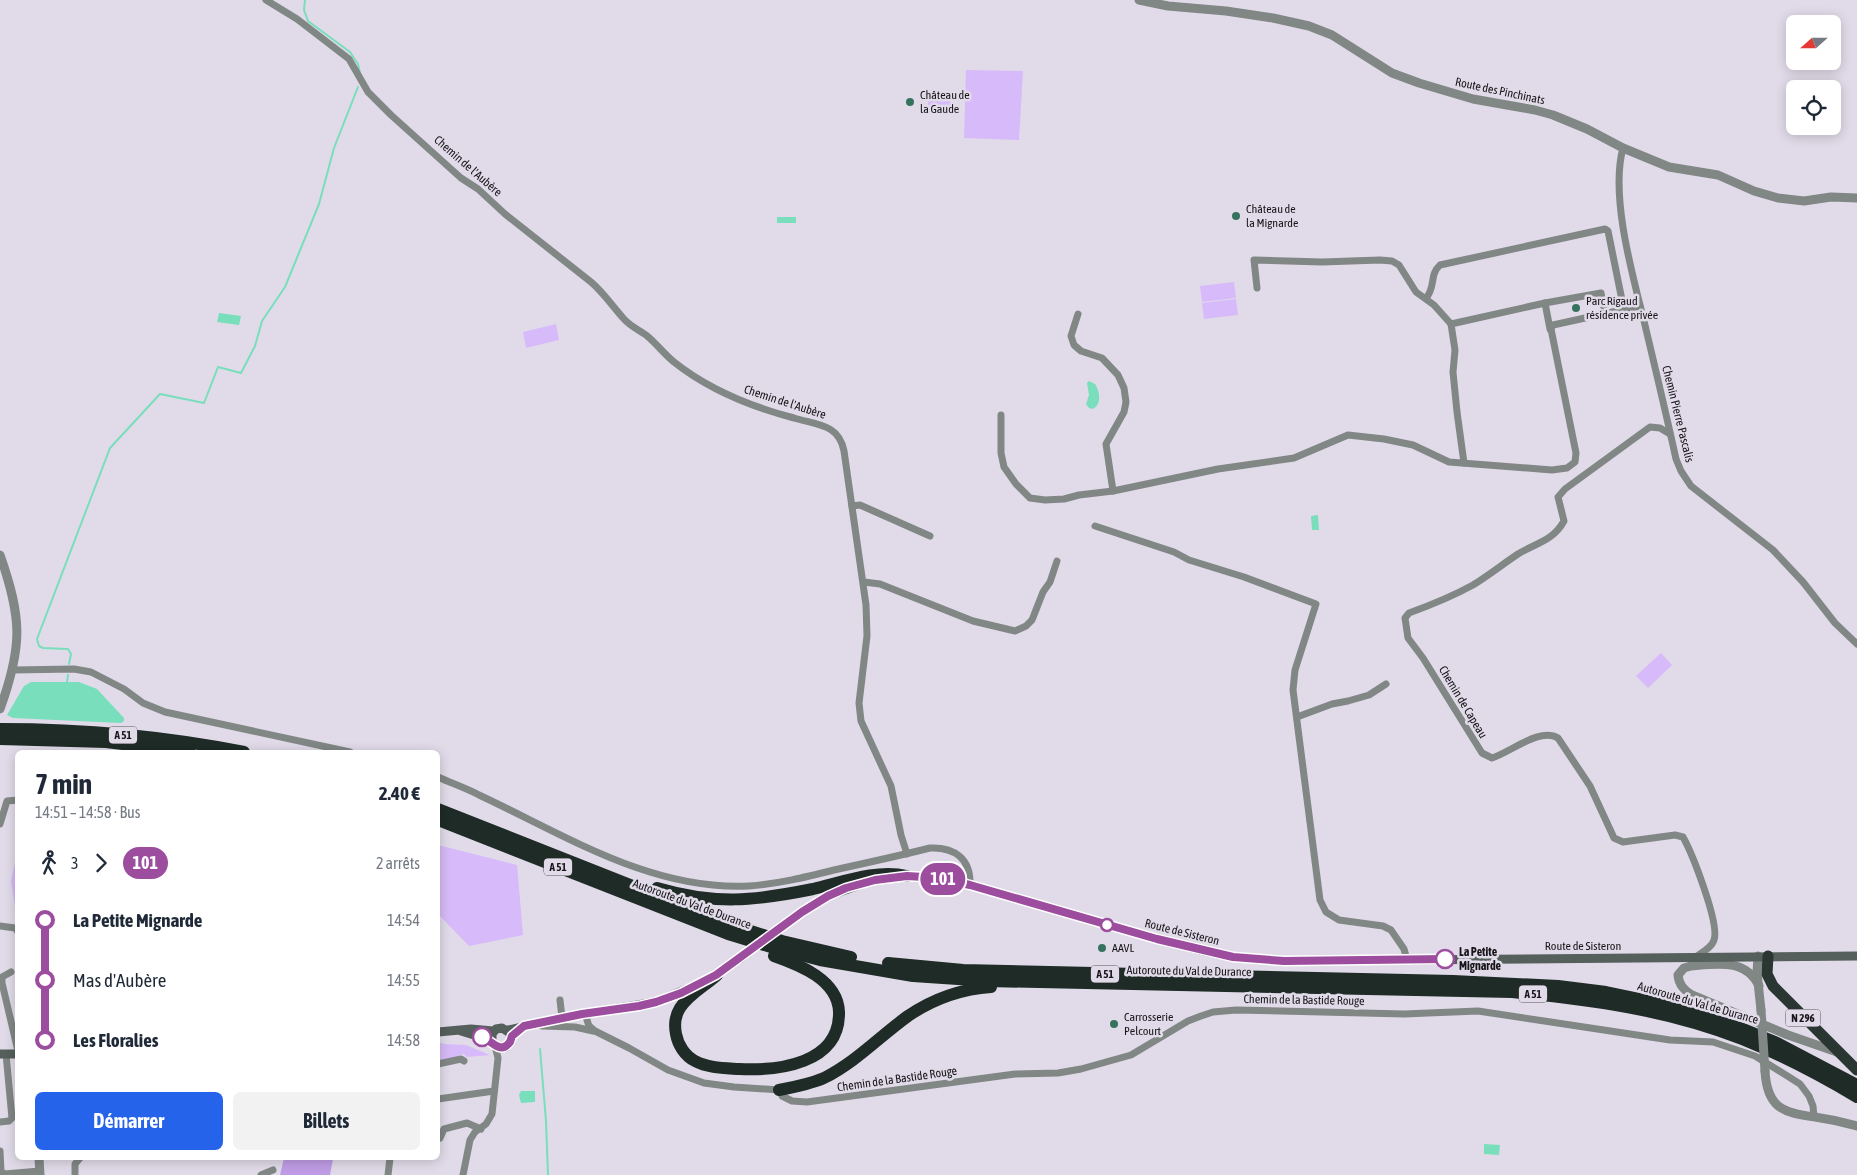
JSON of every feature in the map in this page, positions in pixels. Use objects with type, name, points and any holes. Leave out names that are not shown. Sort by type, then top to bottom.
[{"type":"highway","name":"A 51","points":[[0,729],[44,729],[160,738],[232,750]]},
{"type":"highway","name":"A 51","points":[[0,739],[106,742],[173,750]]},
{"type":"highway","points":[[440,809],[467,816],[653,887],[677,894],[707,899],[741,901],[772,897],[887,873],[907,876]]},
{"type":"highway","name":"Autoroute du Val de Durance","points":[[440,809],[729,924],[782,941],[839,955],[907,966],[963,970],[1453,981],[1558,986],[1606,992],[1654,1002],[1743,1029],[1775,1042],[1857,1085]]},
{"type":"highway","name":"Autoroute du Val de Durance","points":[[440,821],[678,915],[756,942],[820,960],[913,976],[988,981],[1512,992],[1566,997],[1617,1004],[1664,1014],[1741,1039],[1810,1070],[1857,1097]]},
{"type":"highway","points":[[678,915],[708,931],[786,960],[813,974],[827,984],[834,995],[839,1020],[837,1029],[828,1046],[821,1052],[794,1065],[779,1068],[713,1067],[701,1064],[688,1056],[683,1051],[676,1037],[675,1021],[684,1003],[716,975]]},
{"type":"highway","name":"N 296","points":[[1763,959],[1773,986],[1857,1070]]},
{"type":"highway","points":[[779,1090],[813,1082],[835,1072],[909,1016],[932,1003],[955,994],[996,987],[1189,985]]},
{"type":"main road","name":"Route de Sisteron","points":[[524,1026],[656,1002],[681,993],[716,975],[818,902],[846,888],[875,880],[907,876],[940,878],[970,885],[1157,939],[1233,957],[1284,961],[1698,956],[1763,959]]},
{"type":"main road","name":"Route de Sisteron","points":[[1648,958],[1699,962],[1857,956]]},
{"type":"main road","points":[[510,1033],[524,1026]]},
{"type":"main road","points":[[440,1032],[471,1029],[493,1031],[502,1028],[510,1033]]},
{"type":"main road","points":[[461,1031],[487,1039],[500,1048],[506,1047],[510,1042],[510,1033]]},
{"type":"main road","points":[[493,1031],[491,1036],[494,1044]]},
{"type":"street","name":"Chemin de l'Aubère","points":[[266,0],[297,19],[349,59],[368,92],[391,115],[461,178],[478,189],[505,214],[591,282],[602,292],[625,321],[647,336],[672,361],[705,383],[727,394],[777,414],[827,427],[837,434],[843,444],[864,582],[867,636],[859,703],[861,721],[891,786],[896,801],[906,854]]},
{"type":"street","name":"Route des Pinchinats","points":[[1139,0],[1168,6],[1226,11],[1272,18],[1309,26],[1332,35],[1392,73],[1419,83],[1473,100],[1553,114],[1623,148],[1669,167],[1718,175],[1754,191],[1778,198],[1804,201],[1831,197],[1857,198]]},
{"type":"street","name":"Chemin Pierre Pascalis","points":[[1623,148],[1619,163],[1619,193],[1626,241],[1670,434],[1681,471],[1691,486],[1751,531],[1778,555],[1803,582],[1834,623],[1857,644]]},
{"type":"street","points":[[1426,298],[1432,288],[1434,273],[1440,265],[1605,229],[1608,231],[1624,310]]},
{"type":"street","points":[[1257,288],[1254,260],[1322,262],[1380,260],[1399,265],[1411,287],[1434,304],[1451,324],[1455,350],[1454,388],[1464,463]]},
{"type":"street","points":[[1451,324],[1601,293],[1605,313]]},
{"type":"street","points":[[1001,415],[1001,452],[1004,466],[1016,484],[1030,498],[1045,500],[1064,499],[1079,495],[1113,491],[1218,468],[1294,458],[1348,434],[1412,445],[1450,462],[1552,470],[1567,468],[1575,462],[1576,453],[1546,303]]},
{"type":"street","points":[[1551,330],[1553,325],[1640,306]]},
{"type":"street","points":[[1078,314],[1071,336],[1074,345],[1081,351],[1102,358],[1118,375],[1124,388],[1126,402],[1124,412],[1106,444],[1113,491]]},
{"type":"street","name":"Chemin de Capeau","points":[[1670,434],[1660,428],[1650,427],[1565,489],[1558,497],[1564,521],[1559,530],[1550,538],[1536,546],[1530,547],[1474,584],[1452,596],[1409,613],[1405,618],[1405,626],[1408,638],[1423,658],[1482,753],[1492,758],[1543,735],[1553,734],[1558,738],[1590,786],[1614,838],[1623,842],[1675,835],[1683,837],[1692,853],[1714,925],[1714,940],[1698,956]]},
{"type":"street","points":[[852,506],[860,505],[930,536]]},
{"type":"street","points":[[1095,526],[1174,552],[1190,560],[1244,577],[1316,604],[1295,670],[1293,690],[1314,866],[1320,900],[1326,912],[1339,920],[1383,926],[1391,930],[1404,949],[1407,960]]},
{"type":"street","points":[[0,555],[5,582],[17,619],[17,640],[13,670],[0,708]]},
{"type":"street","points":[[864,582],[887,586],[973,621],[1015,631],[1026,626],[1032,620],[1043,592],[1050,582],[1057,561]]},
{"type":"street","points":[[13,670],[74,669],[91,672],[124,689],[143,703],[165,712],[341,750]]},
{"type":"street","points":[[1296,717],[1332,704],[1369,695],[1386,684]]},
{"type":"street","points":[[440,778],[620,862],[678,880],[725,886],[778,883],[930,848],[942,848],[958,855],[964,862],[970,876],[970,885]]},
{"type":"street","points":[[0,824],[7,801],[15,800]]},
{"type":"street","points":[[0,926],[15,928]]},
{"type":"street","points":[[1763,959],[1759,986],[1764,1071],[1768,1090],[1776,1105],[1790,1113],[1841,1121],[1857,1126]]},
{"type":"street","points":[[1759,986],[1750,972],[1737,966],[1691,966],[1684,968],[1678,976],[1682,988],[1692,995],[1788,1035],[1839,1053]]},
{"type":"street","points":[[12,972],[4,974],[2,983],[15,1039]]},
{"type":"street","points":[[560,1000],[562,1018]]},
{"type":"street","name":"Chemin de la Bastide Rouge","points":[[779,1090],[782,1096],[797,1103],[1015,1074],[1058,1073],[1081,1069],[1131,1055],[1188,1021],[1213,1012],[1236,1010],[1404,1014],[1478,1011],[1670,1040],[1713,1042],[1738,1049],[1755,1056],[1800,1084],[1812,1101],[1814,1117]]},
{"type":"street","points":[[584,1014],[589,1026],[595,1031],[668,1070],[704,1083],[734,1088],[779,1090]]},
{"type":"street","points":[[524,1026],[556,1025],[595,1031]]},
{"type":"street","points":[[464,1175],[470,1140],[475,1132],[486,1124],[492,1114],[498,1058],[494,1044]]},
{"type":"street","points":[[498,1058],[506,1047]]},
{"type":"street","points":[[0,1122],[9,1121],[12,1118],[3,1054]]},
{"type":"street","points":[[440,1064],[461,1059],[464,1061]]},
{"type":"street","points":[[440,1099],[494,1091]]},
{"type":"street","points":[[440,1138],[444,1129],[467,1123],[481,1129]]},
{"type":"street","points":[[0,1151],[1,1171],[4,1174],[40,1173],[39,1160]]},
{"type":"street","points":[[75,1175],[77,1160]]},
{"type":"street","points":[[388,1175],[390,1160]]},
{"type":"street","points":[[261,1175],[273,1170]]},
{"type":"shaded area","points":[[966,70],[1023,71],[1019,140],[964,138]]},
{"type":"shaded area","points":[[928,91],[951,92],[951,114],[928,113]]},
{"type":"shaded area","points":[[777,217],[796,217],[796,223],[777,223]]},
{"type":"shaded area","points":[[1234,282],[1236,298],[1202,302],[1200,286]]},
{"type":"shaded area","points":[[1236,299],[1238,315],[1204,319],[1202,303]]},
{"type":"shaded area","points":[[219,313],[241,316],[239,325],[217,322]]},
{"type":"shaded area","points":[[556,324],[559,340],[526,348],[523,332]]},
{"type":"shaded area","points":[[1089,381],[1095,384],[1099,394],[1098,404],[1093,409],[1089,408],[1086,404],[1089,395],[1087,383]]},
{"type":"shaded area","points":[[1318,515],[1319,530],[1312,530],[1311,516]]},
{"type":"shaded area","points":[[1661,653],[1672,665],[1648,688],[1636,676]]},
{"type":"shaded area","points":[[31,682],[79,682],[97,689],[124,718],[124,721],[121,723],[13,718],[7,715],[24,686]]},
{"type":"shaded area","points":[[440,846],[517,865],[523,935],[469,946],[440,916]]},
{"type":"shaded area","points":[[15,862],[15,907],[11,881]]},
{"type":"shaded area","points":[[440,1043],[466,1045],[490,1055],[467,1057],[464,1054],[440,1061]]},
{"type":"shaded area","points":[[521,1091],[535,1091],[535,1102],[521,1103],[519,1095]]},
{"type":"shaded area","points":[[1484,1144],[1500,1145],[1499,1155],[1484,1154]]},
{"type":"shaded area","points":[[284,1160],[333,1160],[330,1175],[280,1175]]},
{"type":"waterway","points":[[305,0],[304,10],[308,21],[350,52],[358,64],[360,73]]},
{"type":"waterway","points":[[69,664],[71,654],[68,649],[43,648],[39,646],[37,639],[110,448],[160,394],[204,403],[218,367],[241,373],[255,346],[262,321],[285,287],[319,204],[334,148],[358,87]]},
{"type":"waterway","points":[[67,682],[68,675]]},
{"type":"waterway","points":[[540,1049],[548,1175]]},
{"type":"bus line","name":"101","points":[[482,1037],[492,1042],[498,1048],[503,1048],[508,1045],[512,1036],[524,1026],[582,1014],[639,1006],[681,993],[716,975],[802,912],[828,896],[862,883],[891,877],[924,876],[970,885],[1157,939],[1233,957],[1284,961],[1445,959]]},
{"type":"place","name":"Château de la Gaude","points":[[910,102]]},
{"type":"place","name":"Château de la Mignarde","points":[[1236,216]]},
{"type":"place","name":"Parc Rigaud résidence privée","points":[[1576,308]]},
{"type":"place","name":"AAVL","points":[[1102,948]]},
{"type":"place","name":"La Petite Mignarde","points":[[1445,959]]},
{"type":"place","name":"Carrosserie Pelcourt","points":[[1114,1024]]}]
